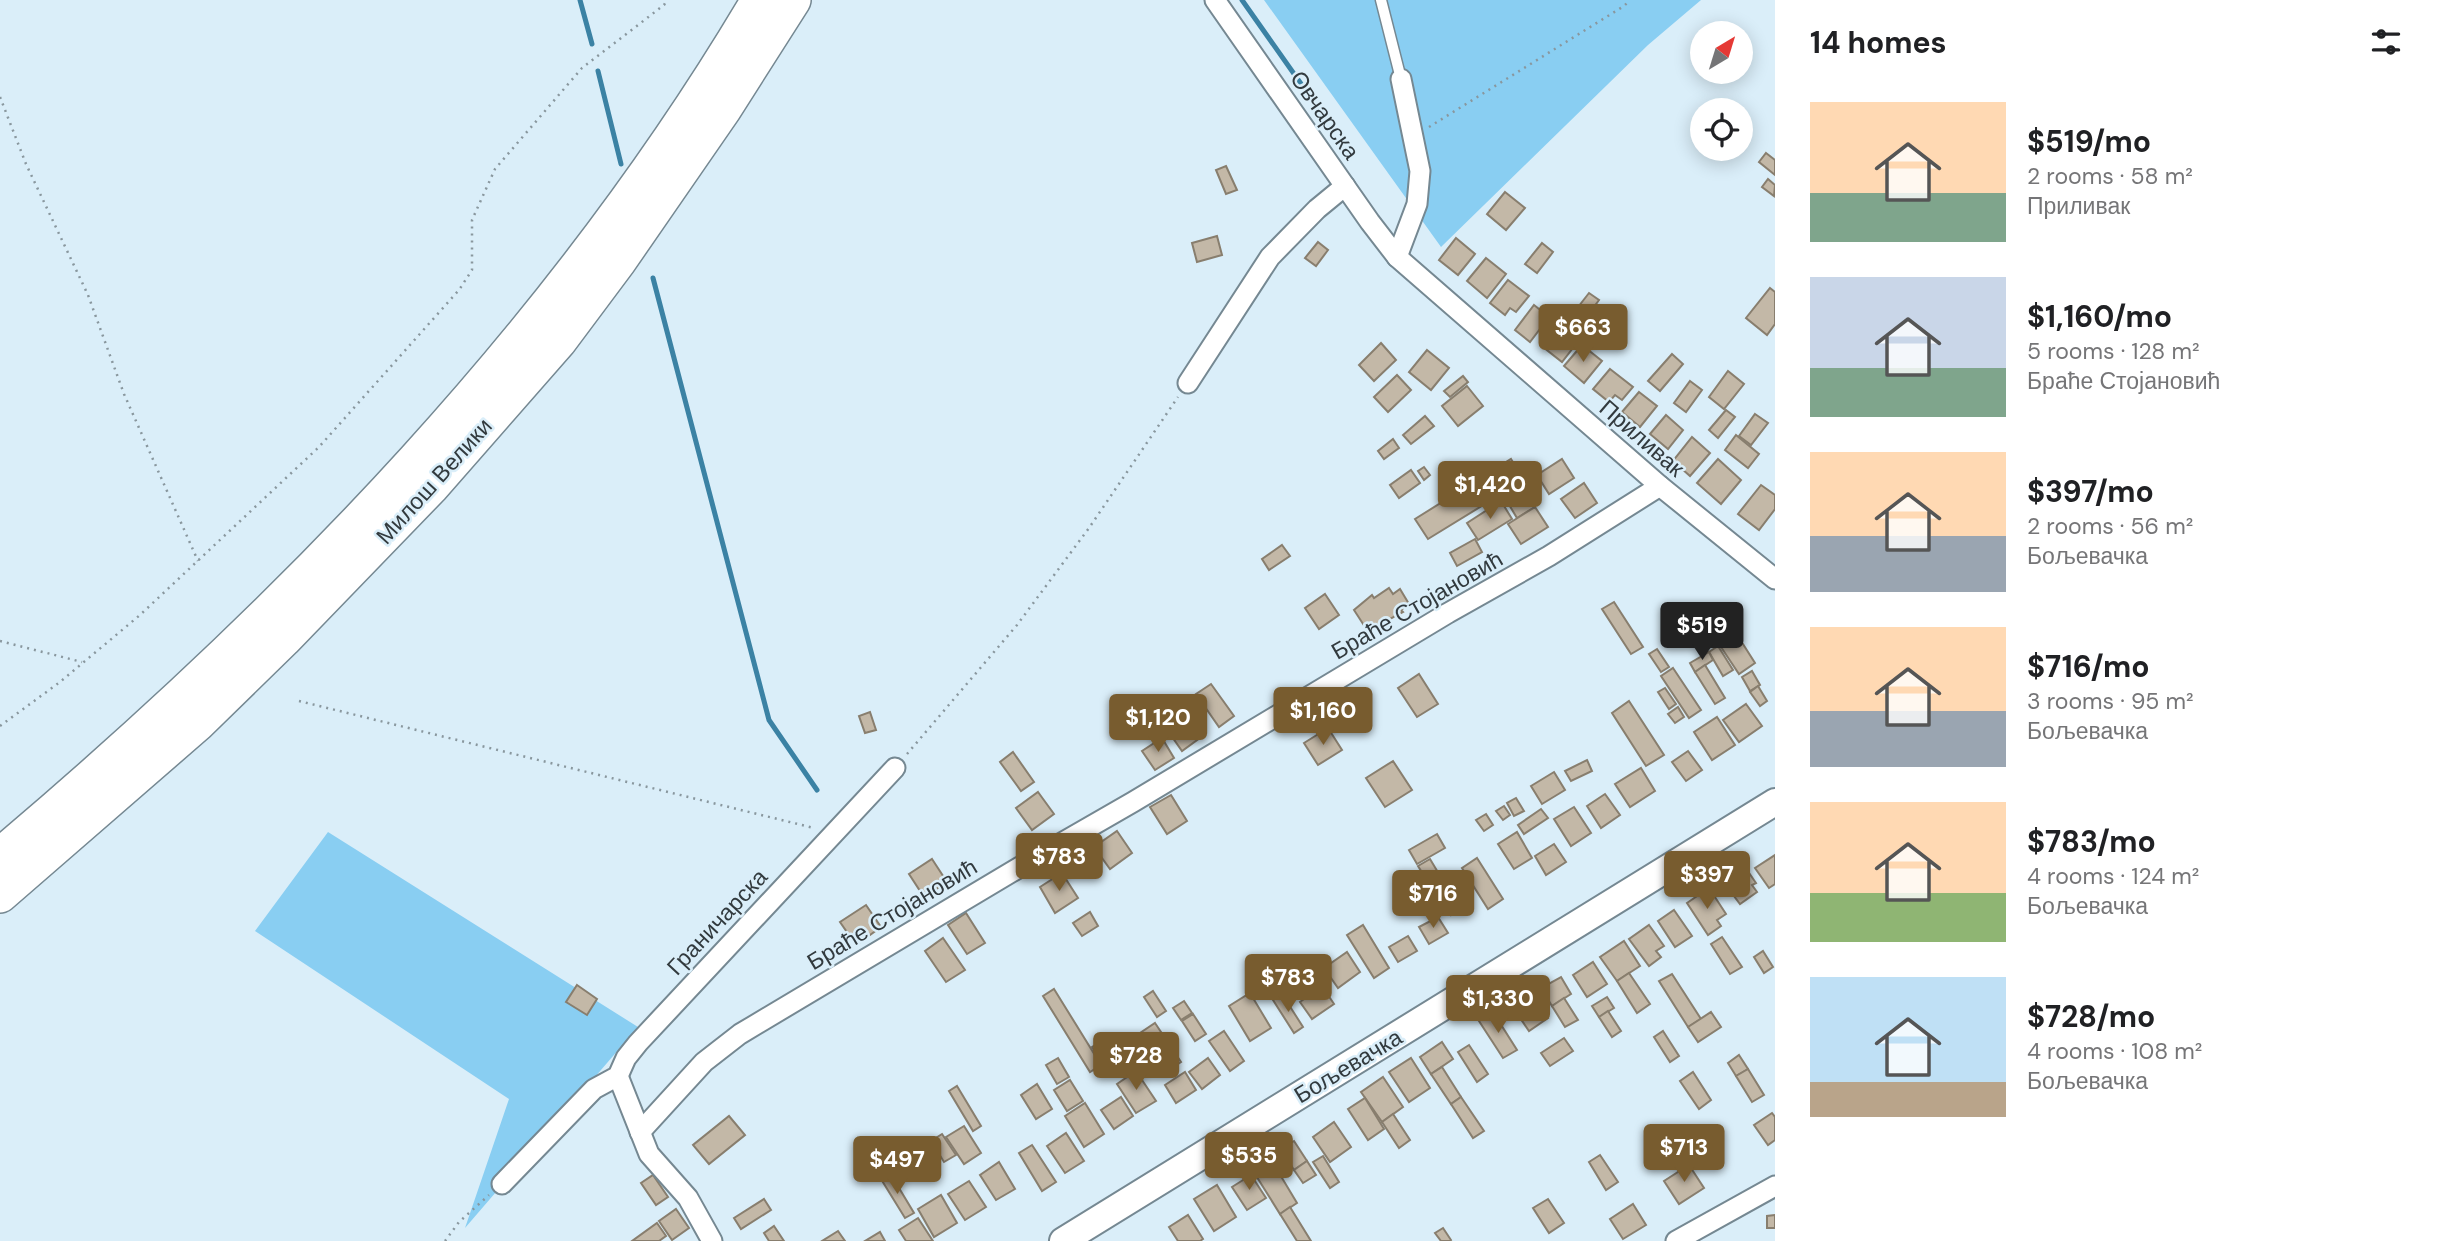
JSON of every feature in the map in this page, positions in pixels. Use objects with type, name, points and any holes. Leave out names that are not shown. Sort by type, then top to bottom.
[{"type":"highway","name":"Милош Велики","points":[[0,856],[177,700],[262,618],[409,466],[536,321],[595,244],[648,171],[760,0]]},
{"type":"highway","name":"Милош Велики","points":[[0,895],[198,723],[322,601],[441,476],[559,341],[618,262],[715,122],[793,0]]},
{"type":"main road","name":"Бољевачка","points":[[1063,1241],[1775,802]]},
{"type":"street","name":"Овчарска","points":[[1215,0],[1397,257]]},
{"type":"street","points":[[1397,257],[1417,204],[1420,171],[1401,79]]},
{"type":"street","points":[[1188,383],[1270,257],[1311,214],[1345,186]]},
{"type":"street","name":"Приливак","points":[[1397,257],[1660,486],[1775,579]]},
{"type":"street","name":"Браће Стојановић","points":[[640,1132],[704,1062],[740,1034],[1448,613],[1549,556],[1660,486]]},
{"type":"street","name":"Граничарска","points":[[502,1184],[594,1089],[618,1076],[626,1058],[638,1043],[895,768]]},
{"type":"street","points":[[618,1076],[649,1154],[688,1198],[712,1241]]},
{"type":"street","points":[[1675,1241],[1775,1186]]},
{"type":"lane","points":[[1381,0],[1401,79]]},
{"type":"path","points":[[0,726],[83,663],[198,561],[319,447],[459,290],[472,270],[472,220],[495,169],[582,68],[667,0]]},
{"type":"path","points":[[1413,137],[1630,0]]},
{"type":"path","points":[[0,97],[26,164],[88,295],[124,394],[198,561]]},
{"type":"path","points":[[895,768],[1017,625],[1089,527],[1188,383]]},
{"type":"path","points":[[0,641],[83,663]]},
{"type":"path","points":[[299,701],[834,833]]},
{"type":"path","points":[[445,1241],[459,1222],[502,1184]]},
{"type":"shaded area","points":[[1264,0],[1701,0],[1648,45],[1441,247]]},
{"type":"shaded area","points":[[328,832],[638,1027],[465,1228],[509,1099],[255,931]]},
{"type":"building","points":[[1766,153],[1775,160],[1775,175],[1759,162]]},
{"type":"building","points":[[1226,166],[1237,190],[1226,194],[1216,170]]},
{"type":"building","points":[[1768,179],[1775,185],[1774,196],[1762,187]]},
{"type":"building","points":[[1505,192],[1525,208],[1506,230],[1487,214]]},
{"type":"building","points":[[1217,236],[1222,255],[1197,262],[1192,243]]},
{"type":"building","points":[[1456,238],[1475,254],[1458,275],[1439,260]]},
{"type":"building","points":[[1318,242],[1328,250],[1316,266],[1305,258]]},
{"type":"building","points":[[1542,243],[1553,252],[1537,273],[1525,264]]},
{"type":"building","points":[[1486,258],[1506,274],[1487,298],[1467,281]]},
{"type":"building","points":[[1508,280],[1529,296],[1516,312],[1510,308],[1505,315],[1490,303]]},
{"type":"building","points":[[1770,288],[1775,292],[1775,324],[1767,335],[1746,318]]},
{"type":"building","points":[[1589,293],[1599,300],[1585,319],[1575,311]]},
{"type":"building","points":[[1534,305],[1549,317],[1530,342],[1515,330]]},
{"type":"building","points":[[1561,324],[1580,339],[1562,362],[1543,347]]},
{"type":"building","points":[[1381,343],[1396,360],[1374,381],[1359,365]]},
{"type":"building","points":[[1582,345],[1602,361],[1584,383],[1564,366]]},
{"type":"building","points":[[1427,350],[1449,368],[1431,390],[1409,372]]},
{"type":"building","points":[[1672,354],[1683,364],[1660,391],[1648,381]]},
{"type":"building","points":[[1610,369],[1633,387],[1622,400],[1615,395],[1609,402],[1593,389]]},
{"type":"building","points":[[1728,371],[1744,384],[1724,409],[1709,397]]},
{"type":"building","points":[[1397,375],[1411,390],[1388,412],[1374,397]]},
{"type":"building","points":[[1463,376],[1468,382],[1450,397],[1444,391]]},
{"type":"building","points":[[1690,381],[1702,390],[1686,412],[1674,403]]},
{"type":"building","points":[[1467,386],[1483,406],[1458,426],[1442,406]]},
{"type":"building","points":[[1639,392],[1657,406],[1640,427],[1622,412]]},
{"type":"building","points":[[1726,410],[1735,417],[1718,438],[1709,430]]},
{"type":"building","points":[[1755,414],[1768,423],[1751,445],[1739,436]]},
{"type":"building","points":[[1666,415],[1683,430],[1668,449],[1650,434]]},
{"type":"building","points":[[1425,416],[1434,426],[1411,444],[1403,435]]},
{"type":"building","points":[[1736,435],[1759,454],[1748,468],[1725,450]]},
{"type":"building","points":[[1692,437],[1710,453],[1690,476],[1673,461]]},
{"type":"building","points":[[1393,439],[1399,448],[1384,459],[1378,451]]},
{"type":"building","points":[[1511,459],[1524,480],[1428,539],[1415,519]]},
{"type":"building","points":[[1562,459],[1574,478],[1549,494],[1537,475]]},
{"type":"building","points":[[1718,459],[1741,480],[1721,504],[1697,483]]},
{"type":"building","points":[[1424,467],[1430,475],[1424,480],[1418,471]]},
{"type":"building","points":[[1411,470],[1420,483],[1399,498],[1390,485]]},
{"type":"building","points":[[1584,483],[1597,503],[1575,518],[1561,499]]},
{"type":"building","points":[[1761,485],[1775,495],[1775,509],[1759,530],[1738,514]]},
{"type":"building","points":[[1523,487],[1535,507],[1517,518],[1505,498]]},
{"type":"building","points":[[1501,501],[1512,519],[1478,540],[1467,523]]},
{"type":"building","points":[[1535,507],[1548,527],[1521,544],[1508,524]]},
{"type":"building","points":[[1475,539],[1482,552],[1457,566],[1450,553]]},
{"type":"building","points":[[1282,545],[1290,556],[1269,570],[1262,559]]},
{"type":"building","points":[[1389,588],[1393,594],[1400,589],[1409,604],[1401,610],[1403,612],[1386,621],[1388,624],[1378,631],[1375,626],[1367,630],[1354,610],[1372,595],[1374,598]]},
{"type":"building","points":[[1325,594],[1339,615],[1319,629],[1305,608]]},
{"type":"building","points":[[1614,602],[1643,647],[1631,654],[1602,609]]},
{"type":"building","points":[[1722,611],[1755,663],[1739,674],[1705,623]]},
{"type":"building","points":[[1700,620],[1716,643],[1706,650],[1690,626]]},
{"type":"building","points":[[1678,625],[1687,638],[1679,644],[1670,631]]},
{"type":"building","points":[[1718,646],[1733,670],[1723,676],[1709,652]]},
{"type":"building","points":[[1657,649],[1669,667],[1661,672],[1649,654]]},
{"type":"building","points":[[1709,652],[1713,660],[1695,672],[1690,663]]},
{"type":"building","points":[[1705,665],[1725,698],[1715,704],[1695,672]]},
{"type":"building","points":[[1673,668],[1701,710],[1689,718],[1661,676]]},
{"type":"building","points":[[1752,671],[1760,685],[1750,691],[1742,677]]},
{"type":"building","points":[[1419,674],[1438,704],[1417,717],[1398,688]]},
{"type":"building","points":[[1211,684],[1234,716],[1219,727],[1196,694]]},
{"type":"building","points":[[1758,686],[1767,701],[1760,706],[1750,692]]},
{"type":"building","points":[[1665,688],[1676,704],[1669,709],[1658,692]]},
{"type":"building","points":[[1629,701],[1664,755],[1646,766],[1612,713]]},
{"type":"building","points":[[1746,704],[1762,726],[1739,742],[1723,720]]},
{"type":"building","points":[[1183,706],[1204,735],[1182,751],[1161,721]]},
{"type":"building","points":[[1678,707],[1684,717],[1675,723],[1668,714]]},
{"type":"building","points":[[870,712],[876,730],[865,733],[859,716]]},
{"type":"building","points":[[1717,717],[1735,745],[1712,760],[1694,732]]},
{"type":"building","points":[[1328,728],[1342,750],[1318,765],[1304,743]]},
{"type":"building","points":[[1162,738],[1174,758],[1155,770],[1142,751]]},
{"type":"building","points":[[1688,751],[1702,770],[1686,781],[1672,762]]},
{"type":"building","points":[[1013,752],[1034,782],[1021,791],[1000,762]]},
{"type":"building","points":[[1587,760],[1592,771],[1571,781],[1565,771]]},
{"type":"building","points":[[1393,761],[1412,790],[1385,807],[1366,778]]},
{"type":"building","points":[[1641,768],[1655,791],[1630,807],[1615,784]]},
{"type":"building","points":[[1554,772],[1565,790],[1542,804],[1531,786]]},
{"type":"building","points":[[1038,792],[1054,814],[1032,830],[1016,808]]},
{"type":"building","points":[[1605,794],[1620,815],[1601,828],[1587,806]]},
{"type":"building","points":[[1171,795],[1187,821],[1167,834],[1150,807]]},
{"type":"building","points":[[1516,798],[1524,811],[1514,816],[1507,803]]},
{"type":"building","points":[[1504,806],[1510,815],[1503,820],[1496,811]]},
{"type":"building","points":[[1574,807],[1591,833],[1571,846],[1554,819]]},
{"type":"building","points":[[1541,809],[1548,818],[1524,834],[1518,825]]},
{"type":"building","points":[[1486,814],[1493,825],[1484,831],[1476,820]]},
{"type":"building","points":[[1117,831],[1132,853],[1110,869],[1094,847]]},
{"type":"building","points":[[1517,832],[1532,858],[1514,869],[1498,844]]},
{"type":"building","points":[[1437,834],[1445,848],[1417,864],[1409,850]]},
{"type":"building","points":[[1554,844],[1566,862],[1546,875],[1535,856]]},
{"type":"building","points":[[1775,855],[1775,884],[1769,888],[1755,868]]},
{"type":"building","points":[[1477,858],[1503,899],[1488,909],[1462,868]]},
{"type":"building","points":[[932,859],[947,882],[924,897],[909,874]]},
{"type":"building","points":[[1430,859],[1445,884],[1433,890],[1418,866]]},
{"type":"building","points":[[1739,867],[1743,873],[1747,870],[1756,883],[1752,885],[1757,892],[1740,904],[1722,880]]},
{"type":"building","points":[[1062,873],[1078,898],[1055,913],[1040,887]]},
{"type":"building","points":[[1457,880],[1471,902],[1451,915],[1437,893]]},
{"type":"building","points":[[1709,888],[1726,914],[1717,920],[1721,926],[1708,935],[1687,903]]},
{"type":"building","points":[[866,905],[881,927],[856,945],[840,922]]},
{"type":"building","points":[[1674,910],[1692,936],[1675,947],[1658,921]]},
{"type":"building","points":[[1090,912],[1098,926],[1082,936],[1073,923]]},
{"type":"building","points":[[966,913],[985,943],[967,954],[948,925]]},
{"type":"building","points":[[1438,917],[1448,933],[1429,944],[1419,927]]},
{"type":"building","points":[[1363,925],[1389,968],[1374,978],[1347,935]]},
{"type":"building","points":[[1649,925],[1664,946],[1656,951],[1661,957],[1649,966],[1629,939]]},
{"type":"building","points":[[1408,936],[1417,951],[1398,962],[1389,947]]},
{"type":"building","points":[[1722,937],[1742,967],[1730,974],[1711,944]]},
{"type":"building","points":[[943,938],[965,970],[946,982],[925,951]]},
{"type":"building","points":[[1624,941],[1640,966],[1617,981],[1600,957]]},
{"type":"building","points":[[1763,951],[1773,967],[1764,973],[1754,957]]},
{"type":"building","points":[[1347,952],[1360,972],[1338,988],[1324,968]]},
{"type":"building","points":[[1593,962],[1607,984],[1587,997],[1573,975]]},
{"type":"building","points":[[1297,965],[1310,987],[1300,993],[1287,971]]},
{"type":"building","points":[[1629,973],[1650,1004],[1637,1013],[1617,981]]},
{"type":"building","points":[[1672,974],[1701,1019],[1688,1027],[1659,981]]},
{"type":"building","points":[[1561,977],[1571,994],[1552,1006],[1541,988]]},
{"type":"building","points":[[577,985],[597,999],[587,1015],[566,1002]]},
{"type":"building","points":[[1322,986],[1334,1004],[1312,1019],[1300,1002]]},
{"type":"building","points":[[1054,989],[1101,1065],[1090,1072],[1043,996]]},
{"type":"building","points":[[1153,991],[1166,1011],[1157,1017],[1144,997]]},
{"type":"building","points":[[1250,993],[1271,1028],[1250,1041],[1229,1006]]},
{"type":"building","points":[[1282,994],[1303,1027],[1294,1033],[1273,1000]]},
{"type":"building","points":[[1607,997],[1614,1008],[1599,1017],[1592,1006]]},
{"type":"building","points":[[1564,998],[1578,1020],[1565,1027],[1552,1006]]},
{"type":"building","points":[[1536,999],[1548,1018],[1529,1031],[1516,1012]]},
{"type":"building","points":[[1184,1001],[1192,1013],[1181,1020],[1173,1008]]},
{"type":"building","points":[[1608,1011],[1621,1031],[1612,1037],[1599,1017]]},
{"type":"building","points":[[1493,1012],[1517,1050],[1503,1058],[1479,1021]]},
{"type":"building","points":[[1711,1012],[1721,1027],[1698,1042],[1688,1027]]},
{"type":"building","points":[[1193,1014],[1206,1034],[1195,1041],[1182,1021]]},
{"type":"building","points":[[1155,1023],[1181,1062],[1166,1072],[1140,1033]]},
{"type":"building","points":[[1224,1031],[1244,1061],[1230,1071],[1209,1041]]},
{"type":"building","points":[[1663,1031],[1679,1056],[1670,1062],[1654,1037]]},
{"type":"building","points":[[1564,1038],[1573,1051],[1550,1066],[1541,1053]]},
{"type":"building","points":[[1103,1040],[1119,1064],[1107,1071],[1092,1047]]},
{"type":"building","points":[[1442,1042],[1453,1059],[1431,1074],[1420,1057]]},
{"type":"building","points":[[1469,1045],[1488,1074],[1477,1082],[1458,1052]]},
{"type":"building","points":[[1739,1055],[1748,1069],[1736,1076],[1728,1063]]},
{"type":"building","points":[[1058,1058],[1069,1077],[1057,1084],[1046,1065]]},
{"type":"building","points":[[1208,1058],[1220,1075],[1202,1089],[1189,1072]]},
{"type":"building","points":[[1411,1058],[1430,1088],[1409,1102],[1389,1072]]},
{"type":"building","points":[[1442,1067],[1461,1097],[1451,1104],[1431,1074]]},
{"type":"building","points":[[1748,1069],[1764,1095],[1752,1102],[1736,1076]]},
{"type":"building","points":[[1136,1071],[1156,1101],[1136,1113],[1117,1084]]},
{"type":"building","points":[[1185,1072],[1196,1090],[1176,1103],[1165,1085]]},
{"type":"building","points":[[1693,1072],[1711,1100],[1699,1109],[1680,1081]]},
{"type":"building","points":[[1383,1077],[1403,1107],[1382,1122],[1361,1092]]},
{"type":"building","points":[[1070,1080],[1083,1101],[1067,1111],[1054,1090]]},
{"type":"building","points":[[1037,1084],[1052,1109],[1036,1119],[1021,1095]]},
{"type":"building","points":[[957,1086],[981,1126],[973,1131],[949,1091]]},
{"type":"building","points":[[1121,1097],[1133,1116],[1114,1129],[1101,1110]]},
{"type":"building","points":[[1461,1097],[1484,1131],[1473,1138],[1451,1104]]},
{"type":"building","points":[[1365,1098],[1384,1129],[1368,1140],[1348,1109]]},
{"type":"building","points":[[1085,1103],[1104,1134],[1084,1147],[1065,1116]]},
{"type":"building","points":[[1772,1113],[1775,1117],[1775,1140],[1768,1145],[1754,1125]]},
{"type":"building","points":[[1393,1114],[1410,1140],[1399,1148],[1382,1122]]},
{"type":"building","points":[[729,1116],[745,1135],[709,1164],[693,1145]]},
{"type":"building","points":[[1334,1122],[1351,1147],[1330,1162],[1313,1137]]},
{"type":"building","points":[[964,1126],[981,1153],[964,1164],[946,1137]]},
{"type":"building","points":[[1066,1133],[1084,1161],[1065,1173],[1047,1146]]},
{"type":"building","points":[[942,1134],[956,1155],[944,1162],[931,1141]]},
{"type":"building","points":[[922,1138],[933,1153],[925,1159],[914,1144]]},
{"type":"building","points":[[1294,1141],[1307,1161],[1294,1170],[1281,1149]]},
{"type":"building","points":[[1032,1145],[1056,1182],[1042,1191],[1019,1153]]},
{"type":"building","points":[[1600,1155],[1618,1182],[1606,1190],[1589,1162]]},
{"type":"building","points":[[1323,1156],[1339,1182],[1330,1188],[1313,1162]]},
{"type":"building","points":[[1307,1161],[1316,1175],[1303,1183],[1294,1170]]},
{"type":"building","points":[[999,1162],[1015,1189],[996,1200],[980,1175]]},
{"type":"building","points":[[1273,1163],[1297,1203],[1280,1214],[1255,1174]]},
{"type":"building","points":[[1689,1165],[1704,1188],[1679,1204],[1664,1181]]},
{"type":"building","points":[[890,1173],[914,1213],[905,1218],[881,1179]]},
{"type":"building","points":[[653,1175],[668,1197],[656,1205],[641,1183]]},
{"type":"building","points":[[1251,1175],[1266,1198],[1247,1210],[1232,1187]]},
{"type":"building","points":[[969,1181],[986,1207],[965,1220],[948,1194]]},
{"type":"building","points":[[1217,1185],[1236,1217],[1214,1231],[1194,1199]]},
{"type":"building","points":[[941,1195],[957,1223],[934,1237],[918,1209]]},
{"type":"building","points":[[764,1199],[771,1210],[741,1229],[734,1218]]},
{"type":"building","points":[[1548,1199],[1564,1223],[1549,1233],[1533,1208]]},
{"type":"building","points":[[1633,1204],[1646,1225],[1623,1239],[1610,1219]]},
{"type":"building","points":[[1290,1207],[1311,1241],[1297,1241],[1280,1214]]},
{"type":"building","points":[[676,1209],[689,1228],[672,1240],[659,1221]]},
{"type":"building","points":[[1188,1215],[1203,1239],[1200,1241],[1178,1241],[1169,1227]]},
{"type":"building","points":[[1775,1215],[1775,1228],[1767,1228],[1767,1216]]},
{"type":"building","points":[[918,1218],[933,1241],[906,1241],[899,1230]]},
{"type":"building","points":[[657,1223],[666,1236],[659,1241],[632,1241]]},
{"type":"building","points":[[774,1226],[784,1241],[769,1241],[764,1233]]},
{"type":"building","points":[[1443,1228],[1450,1241],[1441,1241],[1435,1233]]},
{"type":"building","points":[[838,1231],[845,1241],[822,1241]]},
{"type":"building","points":[[880,1232],[885,1241],[865,1241]]},
{"type":"waterway","points":[[580,0],[592,44]]},
{"type":"waterway","points":[[1242,0],[1311,98]]},
{"type":"waterway","points":[[598,71],[621,164]]},
{"type":"waterway","points":[[653,278],[769,720],[817,790]]}]
